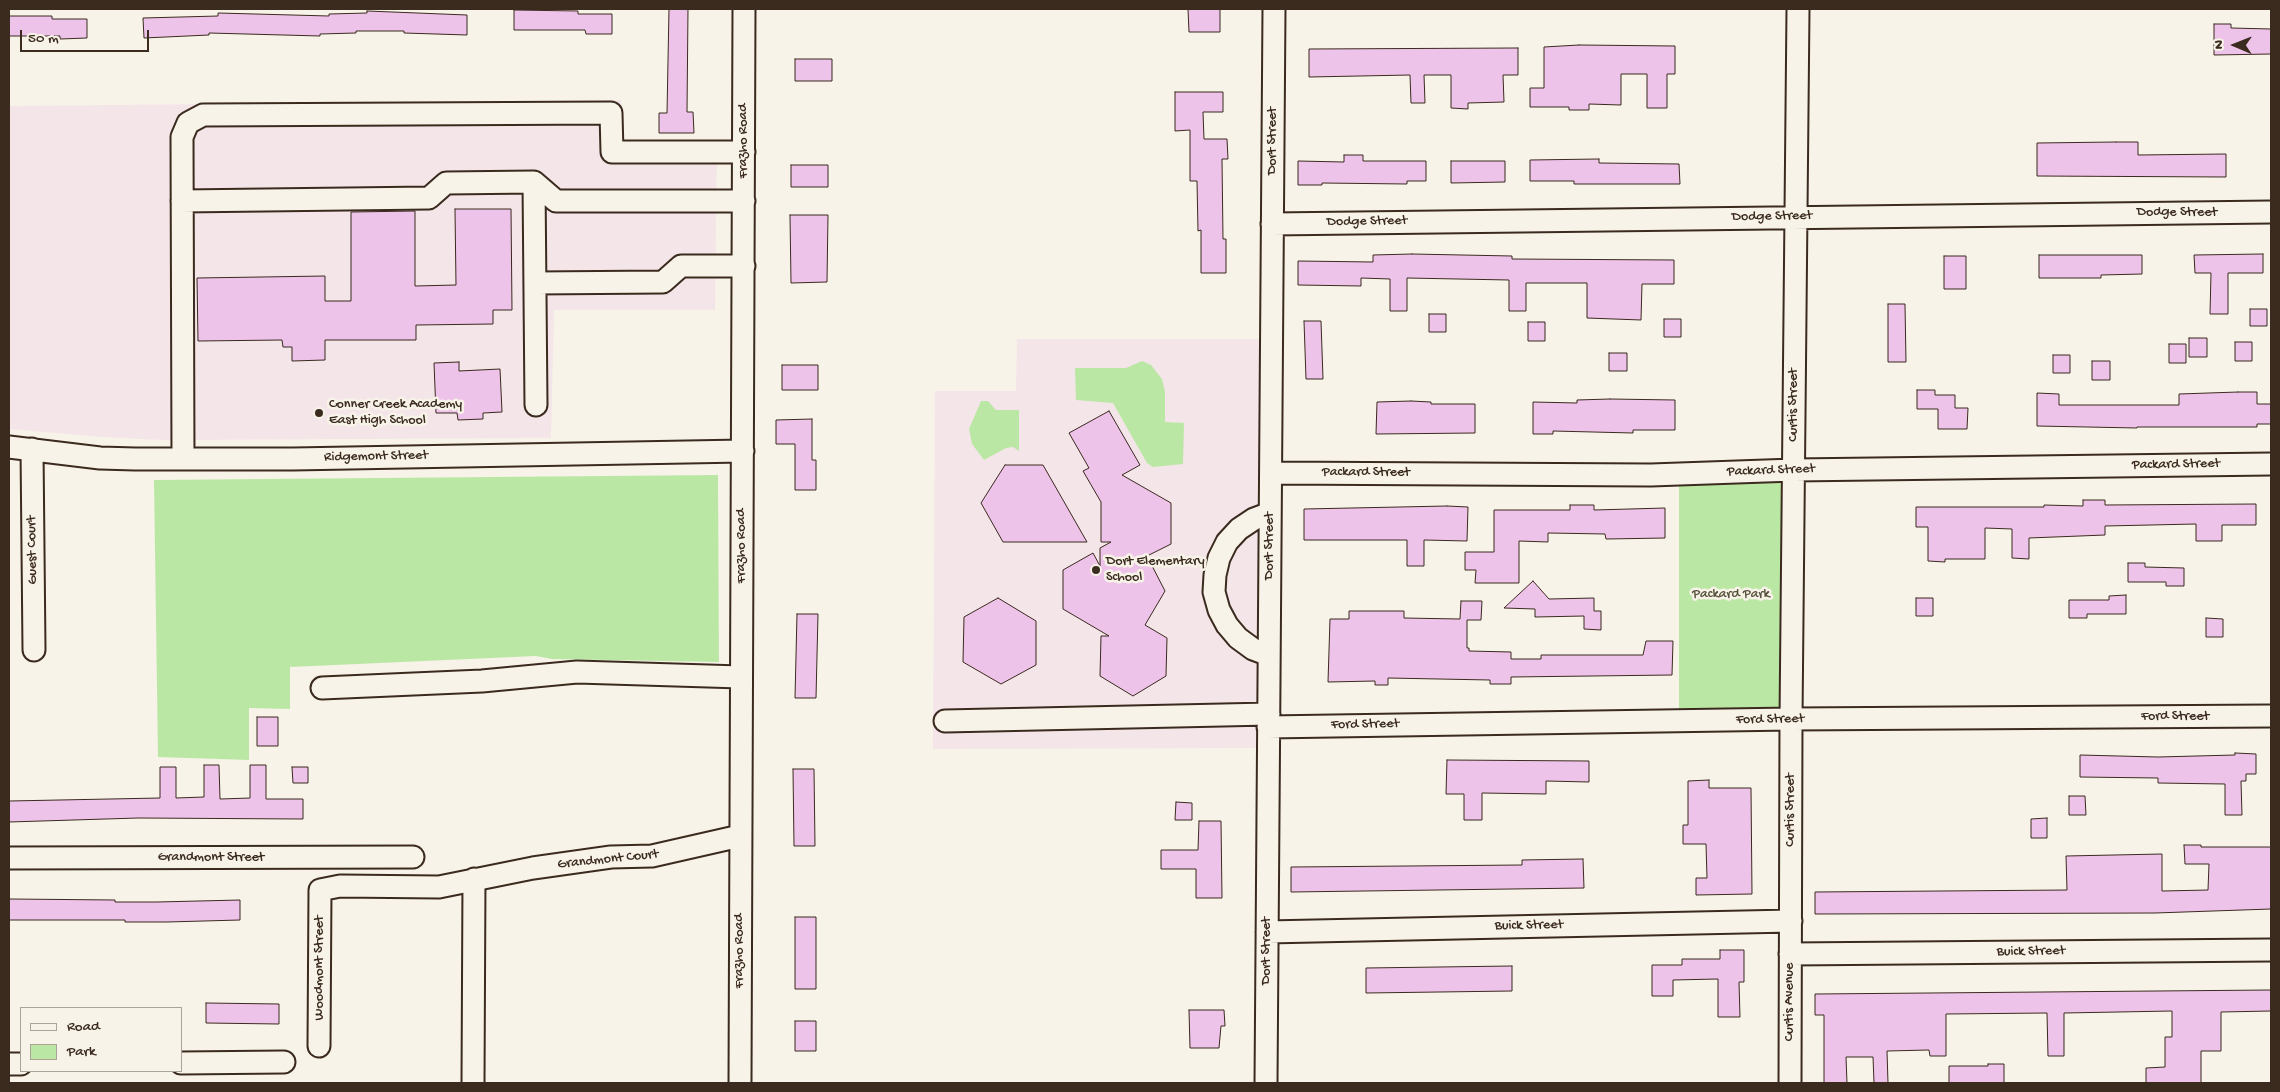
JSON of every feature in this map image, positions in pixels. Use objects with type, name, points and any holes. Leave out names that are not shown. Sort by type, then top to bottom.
[{"type":"street","name":"Frazho Road","points":[[740,1083],[744,9]]},
{"type":"street","name":"Dort Street","points":[[1266,1083],[1274,9]]},
{"type":"street","name":"Curtis Street","points":[[1791,921],[1791,719],[1798,9]]},
{"type":"street","points":[[183,459],[182,138],[188,123],[203,114],[611,113],[612,152],[744,152]]},
{"type":"street","points":[[182,201],[429,198],[446,183],[534,182],[556,201],[744,201]]},
{"type":"street","points":[[534,182],[536,405]]},
{"type":"street","name":"Dodge Street","points":[[1272,224],[1795,216],[2271,212]]},
{"type":"street","points":[[535,283],[662,282],[681,266],[744,266]]},
{"type":"street","name":"Ridgemont Street","points":[[9,447],[100,458],[183,459],[743,451]]},
{"type":"street","name":"Guest Court","points":[[32,450],[34,650]]},
{"type":"street","name":"Packard Street","points":[[1270,472],[1650,475],[1794,470],[2271,464]]},
{"type":"street","points":[[1269,655],[1253,648],[1238,638],[1227,625],[1219,610],[1214,592],[1219,558],[1227,542],[1239,529],[1254,519],[1270,513]]},
{"type":"street","points":[[322,688],[482,682],[577,672],[741,677]]},
{"type":"street","name":"Ford Street","points":[[945,721],[2271,716]]},
{"type":"street","name":"Grandmont Court","points":[[320,890],[340,886],[439,887],[474,879],[611,858],[652,856],[740,836]]},
{"type":"street","name":"Grandmont Street","points":[[9,858],[413,857]]},
{"type":"street","points":[[473,1083],[474,879]]},
{"type":"street","name":"Woodmont Street","points":[[319,1046],[320,890]]},
{"type":"street","name":"Buick Street","points":[[1267,932],[1791,921]]},
{"type":"street","name":"Curtis Avenue","points":[[1790,1083],[1791,921]]},
{"type":"street","name":"Buick Street","points":[[1790,954],[2271,950]]},
{"type":"street","points":[[182,1063],[284,1062]]},
{"type":"shaded area","points":[[621,100],[621,145],[717,144],[715,310],[554,310],[551,438],[163,440],[9,429],[9,106]]},
{"type":"shaded area","name":"Dort Elementary School","points":[[1017,339],[1259,339],[1258,748],[933,749],[935,391],[1016,391]]},
{"type":"green space","points":[[1142,361],[1151,365],[1162,379],[1165,392],[1165,422],[1184,423],[1183,464],[1153,467],[1147,463],[1113,403],[1076,400],[1075,368],[1126,368]]},
{"type":"green space","points":[[981,401],[988,401],[996,410],[1019,410],[1019,451],[1013,447],[1006,448],[984,460],[972,444],[969,429]]},
{"type":"green space","points":[[718,475],[719,662],[552,659],[536,656],[290,667],[290,709],[249,708],[249,760],[158,757],[154,480]]},
{"type":"green space","name":"Packard Park","points":[[1679,480],[1782,480],[1782,710],[1679,710]]},
{"type":"building","points":[[669,9],[688,9],[687,112],[693,112],[694,133],[659,133],[659,113],[667,113]]},
{"type":"building","points":[[1188,9],[1220,9],[1220,32],[1189,32]]},
{"type":"building","points":[[514,10],[578,11],[578,14],[612,14],[612,34],[586,34],[585,30],[514,30]]},
{"type":"building","points":[[367,11],[467,15],[467,35],[404,33],[404,31],[356,31],[356,33],[320,34],[320,36],[209,33],[209,35],[144,38],[143,18],[218,16],[218,13],[329,16],[329,14],[367,13]]},
{"type":"building","points":[[9,16],[52,16],[52,19],[87,19],[87,38],[60,39],[60,36],[9,36]]},
{"type":"building","points":[[2214,24],[2231,24],[2231,28],[2271,29],[2271,54],[2214,55]]},
{"type":"building","points":[[1579,45],[1675,46],[1675,74],[1667,74],[1667,108],[1647,108],[1647,74],[1621,74],[1621,105],[1589,104],[1589,110],[1569,110],[1569,107],[1530,107],[1530,88],[1544,88],[1544,47]]},
{"type":"building","points":[[1518,48],[1518,75],[1503,75],[1504,102],[1468,103],[1468,109],[1451,108],[1451,75],[1424,75],[1425,103],[1411,103],[1410,75],[1309,77],[1309,49]]},
{"type":"building","points":[[795,59],[832,59],[832,81],[795,81]]},
{"type":"building","points":[[1175,92],[1223,92],[1223,112],[1203,112],[1204,139],[1227,139],[1228,159],[1222,159],[1223,239],[1226,239],[1226,273],[1201,273],[1201,230],[1198,231],[1197,181],[1190,181],[1190,130],[1175,131]]},
{"type":"building","points":[[2138,142],[2138,155],[2226,154],[2226,177],[2037,176],[2037,143]]},
{"type":"building","points":[[1344,155],[1363,155],[1363,161],[1426,161],[1426,181],[1407,181],[1407,184],[1322,183],[1322,185],[1298,185],[1298,161],[1344,162]]},
{"type":"building","points":[[1599,159],[1599,163],[1679,164],[1680,184],[1574,184],[1574,181],[1530,181],[1530,160]]},
{"type":"building","points":[[1451,161],[1505,161],[1505,182],[1451,183]]},
{"type":"building","points":[[791,165],[828,165],[828,187],[791,187]]},
{"type":"building","points":[[455,209],[511,209],[512,310],[493,310],[493,324],[416,325],[416,340],[325,340],[325,360],[292,361],[292,347],[283,347],[282,340],[198,341],[197,278],[325,276],[325,301],[351,301],[351,212],[415,211],[415,286],[456,285]]},
{"type":"building","points":[[790,215],[828,215],[827,282],[791,283]]},
{"type":"building","points":[[2263,254],[2263,273],[2228,273],[2228,314],[2210,314],[2211,273],[2195,273],[2194,255]]},
{"type":"building","points":[[1373,255],[1512,256],[1512,259],[1674,260],[1674,284],[1642,284],[1641,320],[1587,318],[1587,283],[1526,283],[1526,311],[1509,311],[1509,280],[1407,278],[1407,311],[1390,311],[1390,279],[1361,278],[1361,286],[1298,285],[1298,261],[1373,262]]},
{"type":"building","points":[[2039,255],[2142,255],[2142,274],[2101,275],[2101,278],[2039,278]]},
{"type":"building","points":[[1944,256],[1966,256],[1966,289],[1944,289]]},
{"type":"building","points":[[1888,304],[1905,304],[1906,362],[1888,362]]},
{"type":"building","points":[[2250,309],[2267,309],[2267,326],[2250,326]]},
{"type":"building","points":[[1429,314],[1446,314],[1446,332],[1429,332]]},
{"type":"building","points":[[1664,319],[1681,319],[1681,337],[1664,337]]},
{"type":"building","points":[[1304,321],[1321,321],[1323,379],[1306,379]]},
{"type":"building","points":[[1528,322],[1545,322],[1545,341],[1528,341]]},
{"type":"building","points":[[2189,338],[2207,338],[2207,357],[2189,357]]},
{"type":"building","points":[[2235,342],[2252,342],[2252,361],[2235,361]]},
{"type":"building","points":[[2169,344],[2186,344],[2186,363],[2169,363]]},
{"type":"building","points":[[1609,353],[1627,353],[1627,371],[1609,371]]},
{"type":"building","points":[[2053,355],[2070,355],[2070,373],[2053,373]]},
{"type":"building","points":[[2092,361],[2110,361],[2110,380],[2092,380]]},
{"type":"building","points":[[459,362],[459,371],[500,369],[502,412],[483,413],[483,419],[458,420],[457,413],[436,413],[434,363]]},
{"type":"building","points":[[782,365],[818,365],[818,390],[782,390]]},
{"type":"building","points":[[1917,390],[1935,390],[1935,395],[1955,395],[1955,408],[1968,408],[1967,429],[1938,429],[1938,409],[1917,409]]},
{"type":"building","points":[[2257,392],[2257,404],[2271,404],[2271,424],[2257,424],[2257,427],[2137,428],[2037,426],[2037,393],[2059,394],[2059,405],[2179,405],[2179,394]]},
{"type":"building","points":[[1577,400],[1675,400],[1675,430],[1633,430],[1633,433],[1553,431],[1553,434],[1533,434],[1533,402],[1577,403]]},
{"type":"building","points":[[1377,402],[1431,402],[1431,404],[1475,404],[1475,433],[1376,434]]},
{"type":"building","points":[[1109,411],[1140,465],[1122,475],[1171,503],[1171,544],[1147,556],[1165,591],[1145,625],[1167,638],[1166,676],[1133,696],[1100,676],[1101,636],[1109,636],[1063,609],[1063,570],[1093,553],[1100,566],[1100,548],[1111,542],[1101,542],[1101,502],[1083,471],[1089,468],[1069,433]]},
{"type":"building","points":[[812,419],[812,460],[816,460],[816,490],[795,490],[795,444],[776,444],[776,420]]},
{"type":"building","points":[[1005,465],[1043,465],[1087,542],[1003,542],[981,503]]},
{"type":"building","points":[[2083,500],[2105,500],[2105,505],[2256,504],[2256,525],[2222,525],[2222,541],[2196,541],[2196,524],[2105,526],[2105,535],[2029,538],[2029,559],[2012,558],[2012,529],[1985,528],[1985,559],[1945,559],[1945,562],[1928,561],[1928,527],[1916,527],[1916,507],[2083,506]]},
{"type":"building","points":[[1570,505],[1594,505],[1594,510],[1665,508],[1665,538],[1606,539],[1605,534],[1548,533],[1548,542],[1519,541],[1519,583],[1475,583],[1476,570],[1465,570],[1465,552],[1494,552],[1494,510],[1570,510]]},
{"type":"building","points":[[1468,507],[1467,541],[1424,540],[1424,566],[1407,566],[1407,540],[1304,540],[1304,509]]},
{"type":"building","points":[[2128,563],[2145,563],[2145,567],[2184,568],[2184,586],[2166,586],[2166,582],[2128,582]]},
{"type":"building","points":[[1533,581],[1549,599],[1594,598],[1594,611],[1601,611],[1601,630],[1584,629],[1584,616],[1535,617],[1535,609],[1504,608]]},
{"type":"building","points":[[2126,595],[2126,614],[2087,614],[2087,618],[2069,618],[2069,600],[2109,600],[2109,596]]},
{"type":"building","points":[[998,598],[1036,621],[1036,665],[1001,684],[963,662],[964,617]]},
{"type":"building","points":[[1916,598],[1933,598],[1933,616],[1916,616]]},
{"type":"building","points":[[1461,601],[1482,601],[1481,620],[1467,620],[1467,648],[1469,648],[1469,651],[1511,652],[1511,659],[1541,659],[1541,655],[1643,655],[1646,641],[1673,641],[1672,675],[1511,677],[1511,684],[1490,684],[1490,680],[1388,678],[1388,685],[1375,685],[1375,681],[1328,682],[1330,619],[1349,619],[1349,611],[1404,611],[1404,618],[1460,619]]},
{"type":"building","points":[[797,614],[818,614],[816,698],[795,698]]},
{"type":"building","points":[[2206,618],[2223,619],[2223,637],[2206,637]]},
{"type":"building","points":[[257,717],[278,717],[278,746],[257,746]]},
{"type":"building","points":[[2235,753],[2256,754],[2256,774],[2246,774],[2246,781],[2241,781],[2242,815],[2225,815],[2225,784],[2158,783],[2158,778],[2080,777],[2080,755],[2158,757],[2235,755]]},
{"type":"building","points":[[1447,760],[1589,761],[1589,782],[1546,781],[1546,794],[1482,793],[1482,820],[1464,820],[1464,794],[1446,794]]},
{"type":"building","points":[[204,765],[219,765],[220,799],[250,798],[250,765],[266,765],[266,799],[303,799],[303,819],[138,818],[9,822],[9,801],[160,798],[160,767],[176,767],[176,798],[204,797]]},
{"type":"building","points":[[292,767],[308,767],[308,783],[293,783]]},
{"type":"building","points":[[793,769],[814,769],[815,846],[794,846]]},
{"type":"building","points":[[1709,780],[1709,788],[1751,788],[1752,894],[1696,895],[1696,878],[1707,878],[1706,844],[1683,844],[1683,825],[1688,825],[1688,781]]},
{"type":"building","points":[[2069,796],[2085,796],[2086,815],[2069,815]]},
{"type":"building","points":[[1176,802],[1192,803],[1192,820],[1175,820]]},
{"type":"building","points":[[2047,818],[2047,838],[2031,838],[2031,819]]},
{"type":"building","points":[[1199,821],[1221,821],[1222,898],[1196,898],[1196,869],[1161,869],[1161,850],[1198,850]]},
{"type":"building","points":[[2184,845],[2201,845],[2201,847],[2271,847],[2271,909],[2155,913],[1815,914],[1815,892],[2067,890],[2066,856],[2162,854],[2162,891],[2208,890],[2209,864],[2185,864]]},
{"type":"building","points":[[1583,859],[1584,888],[1291,892],[1291,867],[1522,865],[1522,860]]},
{"type":"building","points":[[9,899],[115,900],[115,902],[240,900],[240,920],[125,922],[125,920],[9,920]]},
{"type":"building","points":[[795,917],[816,917],[816,989],[795,989]]},
{"type":"building","points":[[1720,950],[1744,950],[1744,982],[1739,982],[1740,1017],[1718,1017],[1718,979],[1673,980],[1673,996],[1652,996],[1652,965],[1682,965],[1682,959],[1720,959]]},
{"type":"building","points":[[1512,966],[1512,991],[1366,993],[1366,968]]},
{"type":"building","points":[[2271,990],[2271,1011],[2221,1012],[2221,1051],[2201,1051],[2201,1083],[2146,1083],[2146,1068],[2165,1067],[2165,1037],[2172,1037],[2172,1011],[2064,1013],[2064,1056],[2048,1056],[2047,1013],[1946,1014],[1946,1056],[1930,1056],[1929,1050],[1887,1051],[1888,1083],[1874,1083],[1873,1057],[1846,1057],[1847,1083],[1824,1083],[1824,1015],[1815,1015],[1815,994]]},
{"type":"building","points":[[206,1003],[279,1004],[279,1024],[206,1023]]},
{"type":"building","points":[[1189,1010],[1224,1010],[1225,1026],[1221,1026],[1219,1048],[1190,1048]]},
{"type":"building","points":[[795,1021],[816,1021],[816,1051],[795,1051]]},
{"type":"building","points":[[1988,1064],[2004,1064],[2004,1083],[1949,1083],[1949,1066],[1988,1066]]},
{"type":"place","name":"Conner Creek Academy East High School","points":[[319,413]]},
{"type":"place","name":"Dort Elementary School","points":[[1096,570]]}]
